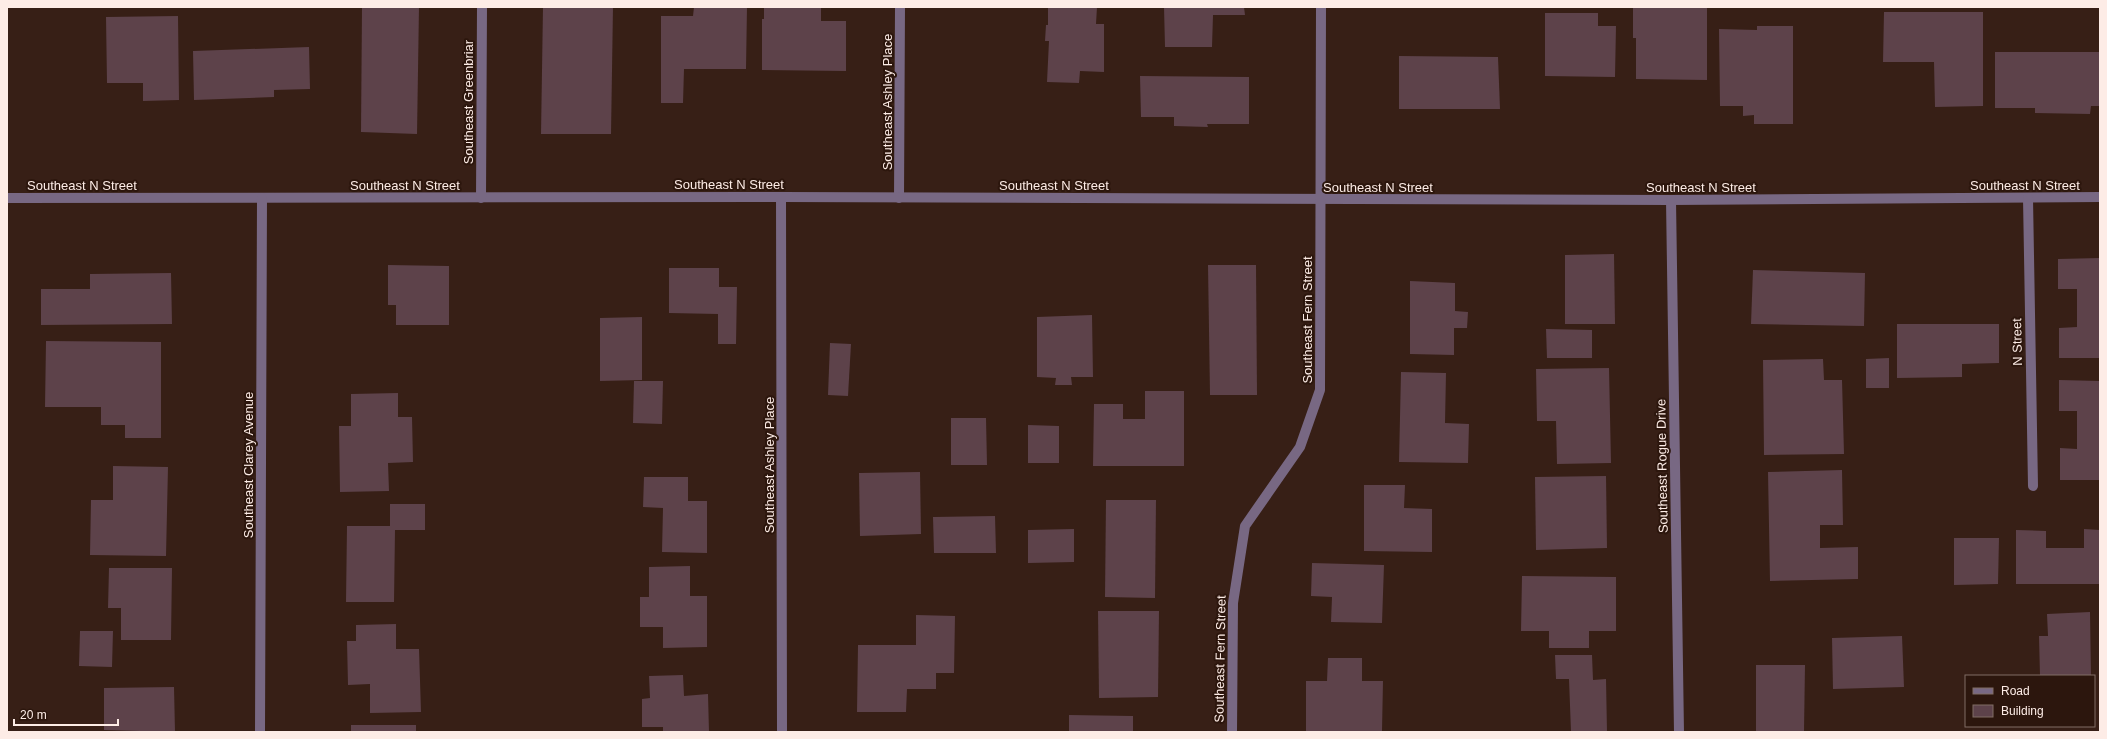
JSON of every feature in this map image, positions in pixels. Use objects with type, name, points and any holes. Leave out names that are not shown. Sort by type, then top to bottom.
[{"type":"street","name":"Southeast Greenbriar","points":[[481,198],[482,7]]},
{"type":"street","name":"Southeast Ashley Place","points":[[899,198],[900,7]]},
{"type":"street","name":"Southeast Fern Street","points":[[1232,732],[1232,603],[1245,526],[1300,447],[1320,390],[1319,200],[1321,7]]},
{"type":"street","name":"Southeast N Street","points":[[7,198],[781,197],[1671,200],[2100,197]]},
{"type":"street","name":"Southeast Ashley Place","points":[[781,197],[782,732]]},
{"type":"street","name":"Southeast Clarey Avenue","points":[[260,732],[262,198]]},
{"type":"street","name":"N Street","points":[[2028,198],[2033,486]]},
{"type":"street","name":"Southeast Rogue Drive","points":[[1671,200],[1679,732]]},
{"type":"building","points":[[362,7],[419,7],[417,134],[361,132]]},
{"type":"building","points":[[543,7],[613,7],[611,134],[541,134]]},
{"type":"building","points":[[694,7],[747,7],[746,69],[684,69],[683,103],[661,103],[661,16],[693,16]]},
{"type":"building","points":[[764,7],[821,8],[821,21],[846,21],[846,71],[762,70],[762,19],[764,19]]},
{"type":"building","points":[[1048,7],[1097,7],[1096,24],[1104,24],[1104,72],[1080,71],[1079,83],[1047,82],[1049,41],[1045,41],[1046,25],[1048,25]]},
{"type":"building","points":[[1164,7],[1244,7],[1245,15],[1213,15],[1212,47],[1165,47]]},
{"type":"building","points":[[1633,7],[1707,7],[1707,80],[1636,79],[1636,38],[1633,38]]},
{"type":"building","points":[[1884,12],[1983,12],[1983,106],[1935,107],[1934,62],[1883,62]]},
{"type":"building","points":[[1545,13],[1598,13],[1598,26],[1616,26],[1615,77],[1545,76]]},
{"type":"building","points":[[178,16],[179,100],[143,101],[143,83],[107,83],[106,17]]},
{"type":"building","points":[[1757,26],[1793,26],[1793,124],[1754,124],[1754,115],[1743,116],[1743,106],[1720,106],[1719,29],[1757,30]]},
{"type":"building","points":[[309,47],[310,89],[274,90],[274,97],[194,100],[193,51]]},
{"type":"building","points":[[1995,52],[2100,52],[2100,106],[2091,106],[2090,114],[2035,113],[2035,108],[1995,108]]},
{"type":"building","points":[[1399,56],[1498,57],[1500,109],[1399,109]]},
{"type":"building","points":[[1140,76],[1249,77],[1249,124],[1207,124],[1208,127],[1174,126],[1174,117],[1141,117]]},
{"type":"building","points":[[1614,254],[1615,324],[1565,324],[1565,255]]},
{"type":"building","points":[[2100,258],[2100,358],[2059,358],[2059,328],[2077,327],[2077,289],[2058,289],[2058,259]]},
{"type":"building","points":[[388,265],[449,266],[449,325],[396,325],[396,305],[388,305]]},
{"type":"building","points":[[1208,265],[1256,265],[1257,395],[1210,395]]},
{"type":"building","points":[[669,268],[719,268],[719,287],[737,287],[736,344],[718,344],[718,314],[669,313]]},
{"type":"building","points":[[1753,270],[1865,273],[1864,326],[1751,324]]},
{"type":"building","points":[[171,273],[172,324],[41,325],[41,289],[90,289],[90,274]]},
{"type":"building","points":[[1410,281],[1455,283],[1455,311],[1468,312],[1467,328],[1454,328],[1454,355],[1410,354]]},
{"type":"building","points":[[1092,315],[1093,377],[1071,377],[1072,385],[1055,385],[1056,378],[1037,377],[1037,317]]},
{"type":"building","points":[[642,317],[642,380],[600,381],[600,318]]},
{"type":"building","points":[[1897,324],[1999,324],[1999,363],[1962,364],[1962,377],[1897,378]]},
{"type":"building","points":[[1546,329],[1592,330],[1592,358],[1547,358]]},
{"type":"building","points":[[46,341],[161,342],[161,438],[125,438],[125,425],[101,425],[101,407],[45,407]]},
{"type":"building","points":[[830,343],[851,344],[848,396],[828,395]]},
{"type":"building","points":[[1889,358],[1889,388],[1866,388],[1866,359]]},
{"type":"building","points":[[1823,359],[1824,380],[1842,380],[1844,454],[1764,455],[1763,360]]},
{"type":"building","points":[[1609,368],[1611,463],[1557,464],[1556,421],[1537,421],[1536,369]]},
{"type":"building","points":[[1401,372],[1446,373],[1445,423],[1469,424],[1468,463],[1399,462]]},
{"type":"building","points":[[2059,380],[2100,381],[2100,480],[2060,480],[2060,448],[2077,449],[2077,411],[2059,411]]},
{"type":"building","points":[[634,381],[663,381],[662,424],[633,423]]},
{"type":"building","points":[[1145,391],[1184,391],[1184,466],[1093,466],[1094,404],[1123,404],[1123,419],[1145,419]]},
{"type":"building","points":[[398,393],[398,417],[412,417],[413,462],[388,463],[389,491],[340,492],[339,426],[351,426],[351,394]]},
{"type":"building","points":[[951,418],[986,418],[987,465],[951,465]]},
{"type":"building","points":[[1028,425],[1059,426],[1059,463],[1028,463]]},
{"type":"building","points":[[113,466],[168,467],[166,556],[90,555],[91,500],[113,500]]},
{"type":"building","points":[[1842,470],[1843,525],[1820,525],[1820,548],[1858,547],[1858,579],[1770,581],[1768,472]]},
{"type":"building","points":[[920,472],[921,534],[860,536],[859,473]]},
{"type":"building","points":[[1606,476],[1607,548],[1536,550],[1535,477]]},
{"type":"building","points":[[644,477],[688,477],[688,501],[707,501],[707,553],[662,552],[663,508],[643,507]]},
{"type":"building","points":[[1364,485],[1405,485],[1404,508],[1432,509],[1432,552],[1364,551]]},
{"type":"building","points":[[1106,500],[1156,500],[1155,598],[1105,597]]},
{"type":"building","points":[[390,504],[425,504],[425,530],[395,530],[394,602],[346,602],[347,526],[390,526]]},
{"type":"building","points":[[995,516],[996,553],[934,553],[933,517]]},
{"type":"building","points":[[1074,529],[1074,562],[1028,563],[1028,530]]},
{"type":"building","points":[[2084,529],[2100,530],[2100,584],[2016,584],[2016,530],[2046,531],[2046,548],[2084,548]]},
{"type":"building","points":[[1954,538],[1999,538],[1998,584],[1954,585]]},
{"type":"building","points":[[1312,563],[1384,565],[1382,623],[1331,622],[1332,597],[1311,596]]},
{"type":"building","points":[[690,566],[690,596],[707,596],[707,647],[663,648],[663,627],[640,627],[640,597],[649,597],[649,567]]},
{"type":"building","points":[[109,568],[172,568],[171,640],[121,640],[121,608],[108,608]]},
{"type":"building","points":[[1522,576],[1616,577],[1616,631],[1589,631],[1589,648],[1549,648],[1549,631],[1521,631]]},
{"type":"building","points":[[1098,611],[1159,611],[1158,697],[1099,698]]},
{"type":"building","points":[[2090,612],[2091,675],[2040,675],[2039,636],[2048,636],[2047,614]]},
{"type":"building","points":[[916,615],[955,616],[954,673],[936,673],[936,689],[907,689],[906,712],[857,712],[858,645],[916,645]]},
{"type":"building","points":[[396,624],[396,649],[419,649],[421,712],[370,713],[370,684],[348,685],[347,641],[356,641],[356,625]]},
{"type":"building","points":[[80,631],[113,631],[112,667],[79,666]]},
{"type":"building","points":[[1902,636],[1904,687],[1833,689],[1832,638]]},
{"type":"building","points":[[1555,655],[1592,655],[1593,680],[1606,679],[1607,732],[1571,732],[1569,679],[1556,679]]},
{"type":"building","points":[[1328,658],[1362,658],[1362,681],[1383,681],[1382,731],[1306,731],[1306,681],[1327,681]]},
{"type":"building","points":[[1756,665],[1805,665],[1804,731],[1756,731]]},
{"type":"building","points":[[683,675],[684,696],[708,694],[709,732],[663,732],[663,727],[642,727],[642,699],[650,698],[649,676]]},
{"type":"building","points":[[174,687],[175,732],[104,730],[104,688]]},
{"type":"building","points":[[1069,715],[1133,716],[1133,732],[1069,732]]},
{"type":"building","points":[[351,725],[416,725],[416,732],[351,732]]}]
